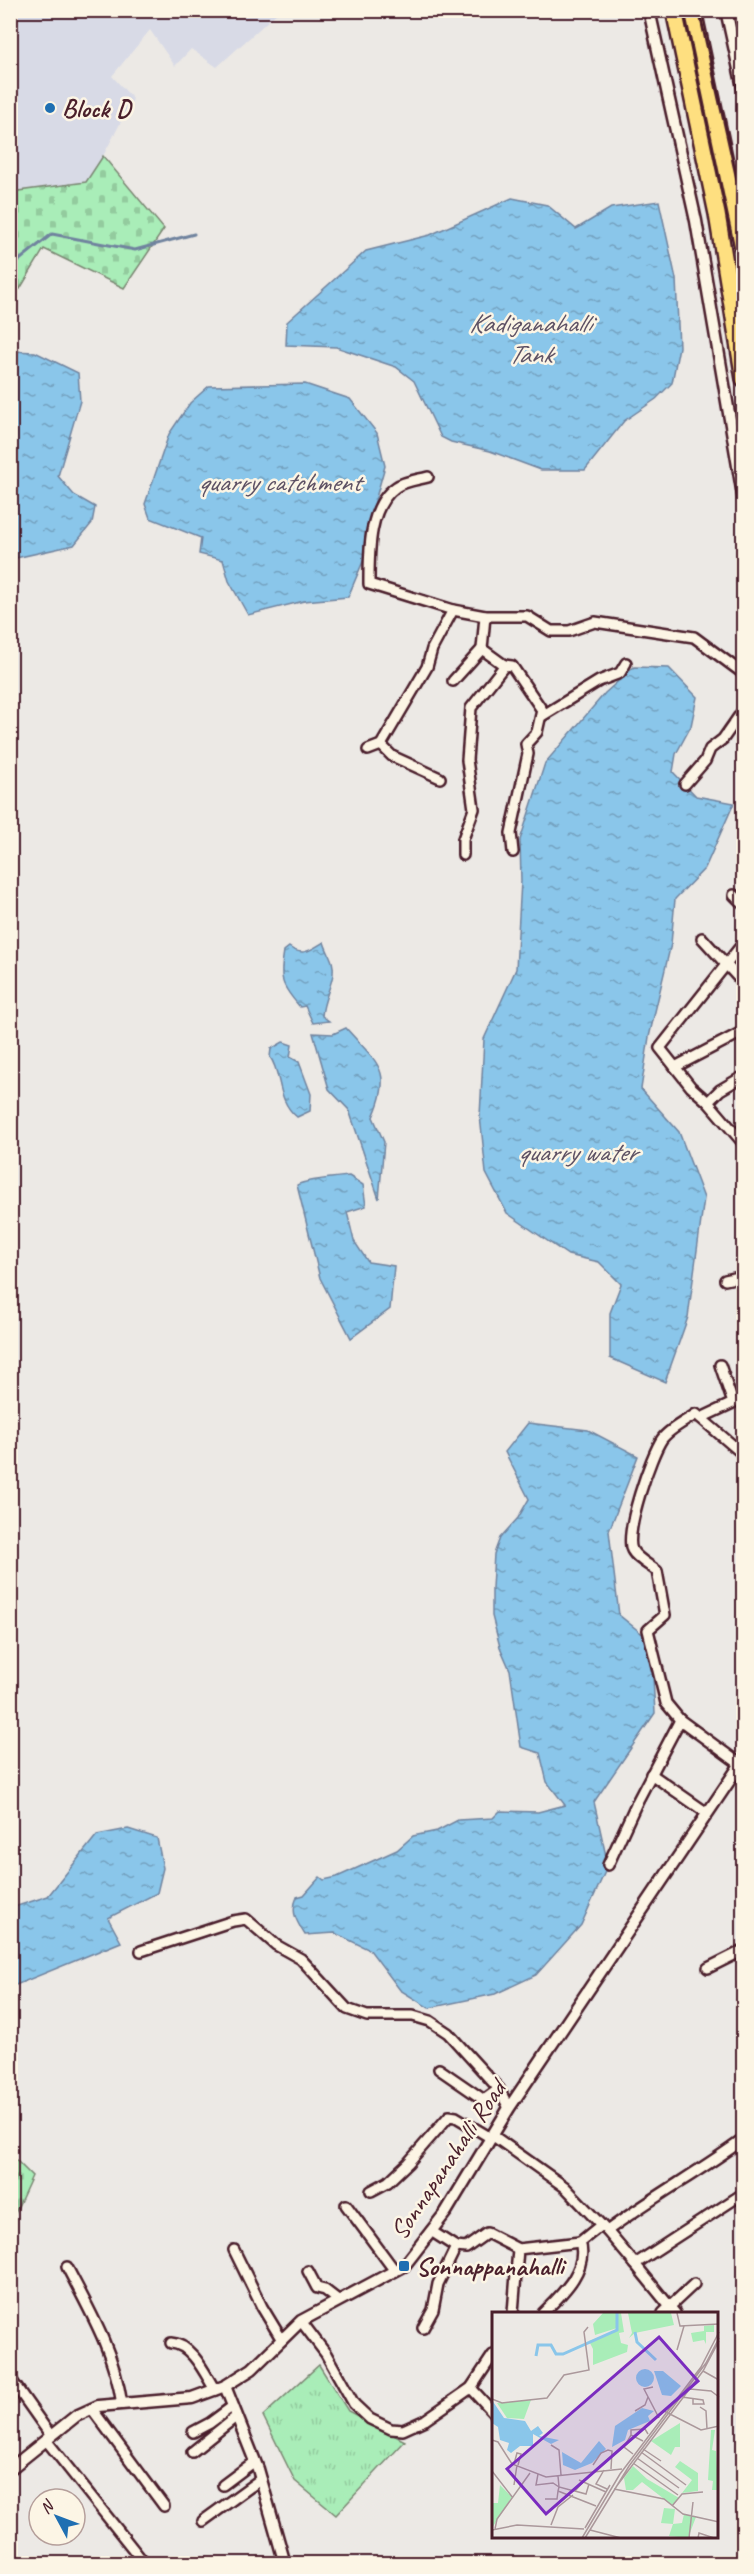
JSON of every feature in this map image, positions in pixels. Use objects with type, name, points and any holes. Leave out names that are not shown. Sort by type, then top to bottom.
[{"type":"highway","points":[[674,10],[717,214],[744,379]]},
{"type":"highway","points":[[693,10],[744,252]]},
{"type":"street","points":[[649,10],[696,220],[744,501]]},
{"type":"street","points":[[726,10],[744,92]]},
{"type":"street","points":[[428,477],[404,483],[382,500],[369,560],[369,584],[453,610],[485,616],[527,616],[551,631],[569,632],[595,622],[694,637],[744,674]]},
{"type":"street","points":[[368,750],[381,745],[427,667],[432,649],[453,610]]},
{"type":"street","points":[[453,681],[482,649],[485,616]]},
{"type":"street","points":[[482,649],[505,665],[512,666],[542,710],[537,732],[526,744],[528,754],[511,833],[513,852]]},
{"type":"street","points":[[542,716],[580,691],[620,673],[626,663]]},
{"type":"street","points":[[463,855],[464,839],[474,809],[467,760],[471,708],[505,665]]},
{"type":"street","points":[[685,784],[705,761],[710,749],[723,739],[744,709]]},
{"type":"street","points":[[381,745],[392,756],[440,778]]},
{"type":"street","points":[[734,895],[744,905]]},
{"type":"street","points":[[702,938],[744,984]]},
{"type":"street","points":[[744,942],[660,1048],[744,1143]]},
{"type":"street","points":[[675,1067],[744,1030]]},
{"type":"street","points":[[708,1102],[720,1090],[744,1076]]},
{"type":"street","points":[[725,1280],[744,1276]]},
{"type":"street","points":[[701,1418],[733,1403],[720,1365]]},
{"type":"street","points":[[742,1762],[680,1720],[666,1703],[648,1630],[664,1615],[657,1571],[633,1552],[630,1543],[644,1482],[663,1438],[696,1414],[744,1455]]},
{"type":"street","points":[[608,1865],[651,1774],[680,1720]]},
{"type":"street","name":"Sonnapanahalli Road","points":[[11,2467],[76,2416],[92,2409],[192,2398],[220,2388],[252,2369],[301,2321],[404,2266],[446,2212],[509,2108],[742,1762]]},
{"type":"street","points":[[651,1774],[707,1814]]},
{"type":"street","points":[[141,1952],[233,1921],[246,1919],[276,1945],[301,1959],[327,1990],[347,2009],[357,2014],[413,2016],[430,2021],[448,2033],[499,2089],[509,2108]]},
{"type":"street","points":[[708,1968],[744,1950]]},
{"type":"street","points":[[439,2069],[484,2100],[499,2089]]},
{"type":"street","points":[[371,2191],[388,2182],[408,2163],[449,2116],[456,2117],[491,2137],[565,2187],[635,2264],[669,2311],[694,2284]]},
{"type":"street","points":[[431,2231],[456,2247],[466,2248],[487,2233],[518,2249],[568,2241],[580,2242],[710,2164],[744,2139]]},
{"type":"street","points":[[635,2264],[744,2193]]},
{"type":"street","points":[[346,2205],[395,2271]]},
{"type":"street","points":[[544,2312],[577,2274],[583,2252],[580,2242]]},
{"type":"street","points":[[423,2328],[433,2310],[438,2284],[456,2247]]},
{"type":"street","points":[[513,2312],[518,2249]]},
{"type":"street","points":[[234,2250],[262,2307],[282,2340]]},
{"type":"street","points":[[67,2267],[107,2345],[117,2373],[122,2404]]},
{"type":"street","points":[[308,2271],[317,2288],[325,2290],[338,2300]]},
{"type":"street","points":[[301,2321],[326,2354],[354,2403],[370,2419],[391,2429],[402,2430],[425,2420],[471,2388],[492,2356]]},
{"type":"street","points":[[171,2343],[178,2343],[191,2353],[220,2388],[235,2411],[261,2479],[285,2564]]},
{"type":"street","points":[[10,2378],[49,2438],[144,2564]]},
{"type":"street","points":[[471,2388],[492,2411]]},
{"type":"street","points":[[92,2409],[164,2506]]},
{"type":"street","points":[[193,2432],[235,2411]]},
{"type":"street","points":[[192,2452],[235,2411]]},
{"type":"street","points":[[223,2485],[255,2461]]},
{"type":"street","points":[[203,2521],[261,2479]]},
{"type":"shaded area","points":[[10,11],[279,11],[217,67],[191,49],[175,66],[150,30],[112,76],[133,99],[103,156],[86,182],[11,192]]},
{"type":"green space","points":[[103,156],[164,229],[124,288],[44,249],[20,289],[11,266],[11,192],[86,182]]},
{"type":"green space","points":[[11,2155],[32,2176],[11,2222]]},
{"type":"green space","points":[[319,2365],[348,2411],[405,2441],[336,2515],[295,2481],[263,2416]]},
{"type":"water","name":"Kadiganahalli Tank","points":[[512,198],[547,205],[576,229],[611,208],[659,201],[676,279],[679,347],[672,383],[656,399],[624,421],[585,470],[541,470],[490,451],[451,442],[441,437],[414,381],[396,367],[336,347],[286,345],[287,322],[366,251],[430,235]]},
{"type":"water","points":[[11,351],[35,352],[78,373],[80,401],[58,476],[74,495],[95,507],[92,523],[74,545],[11,559]]},
{"type":"water","name":"quarry catchment","points":[[305,384],[350,399],[377,433],[385,466],[372,512],[364,559],[348,597],[304,601],[248,615],[229,581],[223,560],[199,554],[201,538],[150,518],[145,504],[169,434],[190,403],[209,386]]},
{"type":"water","name":"quarry water","points":[[634,667],[669,668],[697,697],[691,726],[676,754],[673,772],[696,796],[734,803],[705,868],[675,899],[671,944],[649,1037],[641,1089],[679,1132],[704,1198],[688,1317],[665,1382],[610,1358],[610,1313],[621,1284],[599,1262],[568,1255],[507,1213],[486,1173],[480,1116],[484,1039],[516,969],[521,881],[520,840],[545,763],[605,693]]},
{"type":"water","points":[[324,942],[333,969],[322,1016],[329,1021],[313,1023],[305,1006],[300,1007],[285,987],[282,961],[284,951],[289,947],[303,952]]},
{"type":"water","points":[[346,1028],[374,1059],[382,1077],[382,1088],[373,1117],[384,1142],[379,1199],[349,1110],[329,1089],[313,1033],[333,1034]]},
{"type":"water","points":[[283,1042],[292,1045],[290,1057],[299,1062],[311,1094],[310,1111],[297,1117],[290,1110],[282,1095],[274,1063],[270,1057],[271,1049]]},
{"type":"water","points":[[349,1176],[363,1185],[366,1206],[347,1212],[354,1241],[368,1262],[394,1266],[390,1309],[351,1338],[320,1278],[297,1185]]},
{"type":"water","points":[[528,1423],[588,1430],[638,1456],[609,1531],[619,1615],[651,1641],[655,1713],[594,1802],[608,1865],[581,1925],[536,1975],[495,1994],[429,2008],[400,1990],[370,1950],[335,1933],[305,1935],[295,1917],[294,1907],[297,1897],[304,1895],[320,1877],[324,1880],[337,1877],[397,1850],[413,1836],[437,1831],[458,1820],[493,1818],[500,1811],[538,1812],[565,1805],[547,1782],[540,1753],[521,1747],[510,1670],[500,1647],[492,1616],[494,1554],[500,1538],[518,1518],[529,1499],[505,1452]]},
{"type":"water","points":[[128,1829],[157,1838],[163,1868],[157,1893],[108,1918],[121,1942],[11,1987],[11,1908],[48,1896],[97,1835]]},
{"type":"waterway","points":[[10,263],[17,262],[52,234],[135,250],[194,234]]},
{"type":"railway","points":[[699,10],[744,211]]},
{"type":"place","name":"Block D","points":[[50,108]]},
{"type":"place","name":"Sonnappanahalli","points":[[404,2266]]}]
